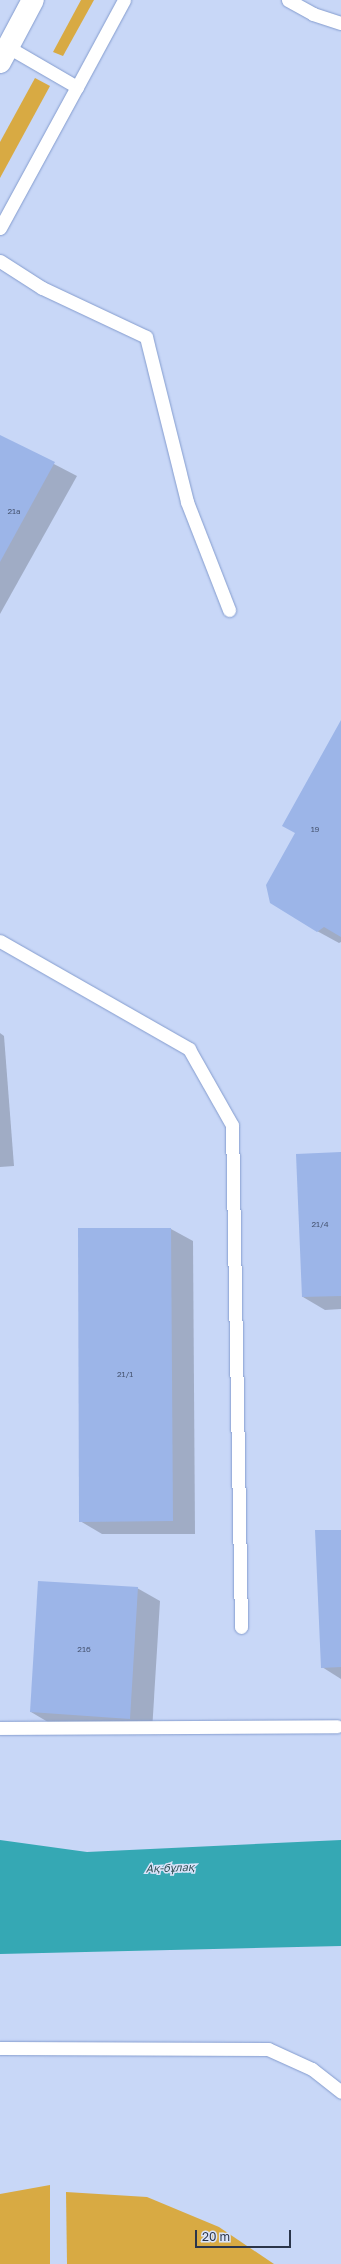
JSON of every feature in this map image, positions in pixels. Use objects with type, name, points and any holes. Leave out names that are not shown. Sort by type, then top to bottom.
[{"type":"main road","points":[[4,54],[33,0]]},
{"type":"lane","points":[[0,228],[124,0]]},
{"type":"lane","points":[[288,0],[312,14],[341,23]]},
{"type":"lane","points":[[4,54],[77,87]]},
{"type":"lane","points":[[0,261],[42,288],[146,336],[187,502],[229,610]]},
{"type":"lane","points":[[0,941],[189,1049],[232,1125],[241,1627]]},
{"type":"lane","points":[[0,1728],[337,1726]]},
{"type":"lane","points":[[0,2048],[268,2049],[312,2069],[341,2092]]},
{"type":"shaded area","points":[[81,0],[94,0],[63,56],[53,52]]},
{"type":"shaded area","points":[[35,78],[50,86],[0,178],[0,142]]},
{"type":"shaded area","points":[[50,2185],[50,2264],[0,2264],[0,2194]]},
{"type":"shaded area","points":[[66,2192],[147,2197],[219,2227],[274,2264],[67,2264]]},
{"type":"water","name":"Ақ-бұлақ","points":[[0,1840],[87,1852],[341,1840],[341,1946],[0,1954]]},
{"type":"building","points":[[0,435],[55,462],[0,562]]},
{"type":"building","points":[[341,720],[341,937],[324,927],[317,932],[270,903],[266,885],[295,833],[282,826]]},
{"type":"building","points":[[341,1152],[341,1296],[302,1297],[296,1154]]},
{"type":"building","points":[[78,1228],[171,1228],[173,1521],[79,1522]]},
{"type":"building","points":[[315,1530],[341,1530],[341,1667],[321,1668]]},
{"type":"building","points":[[38,1581],[138,1587],[130,1719],[30,1712]]}]
